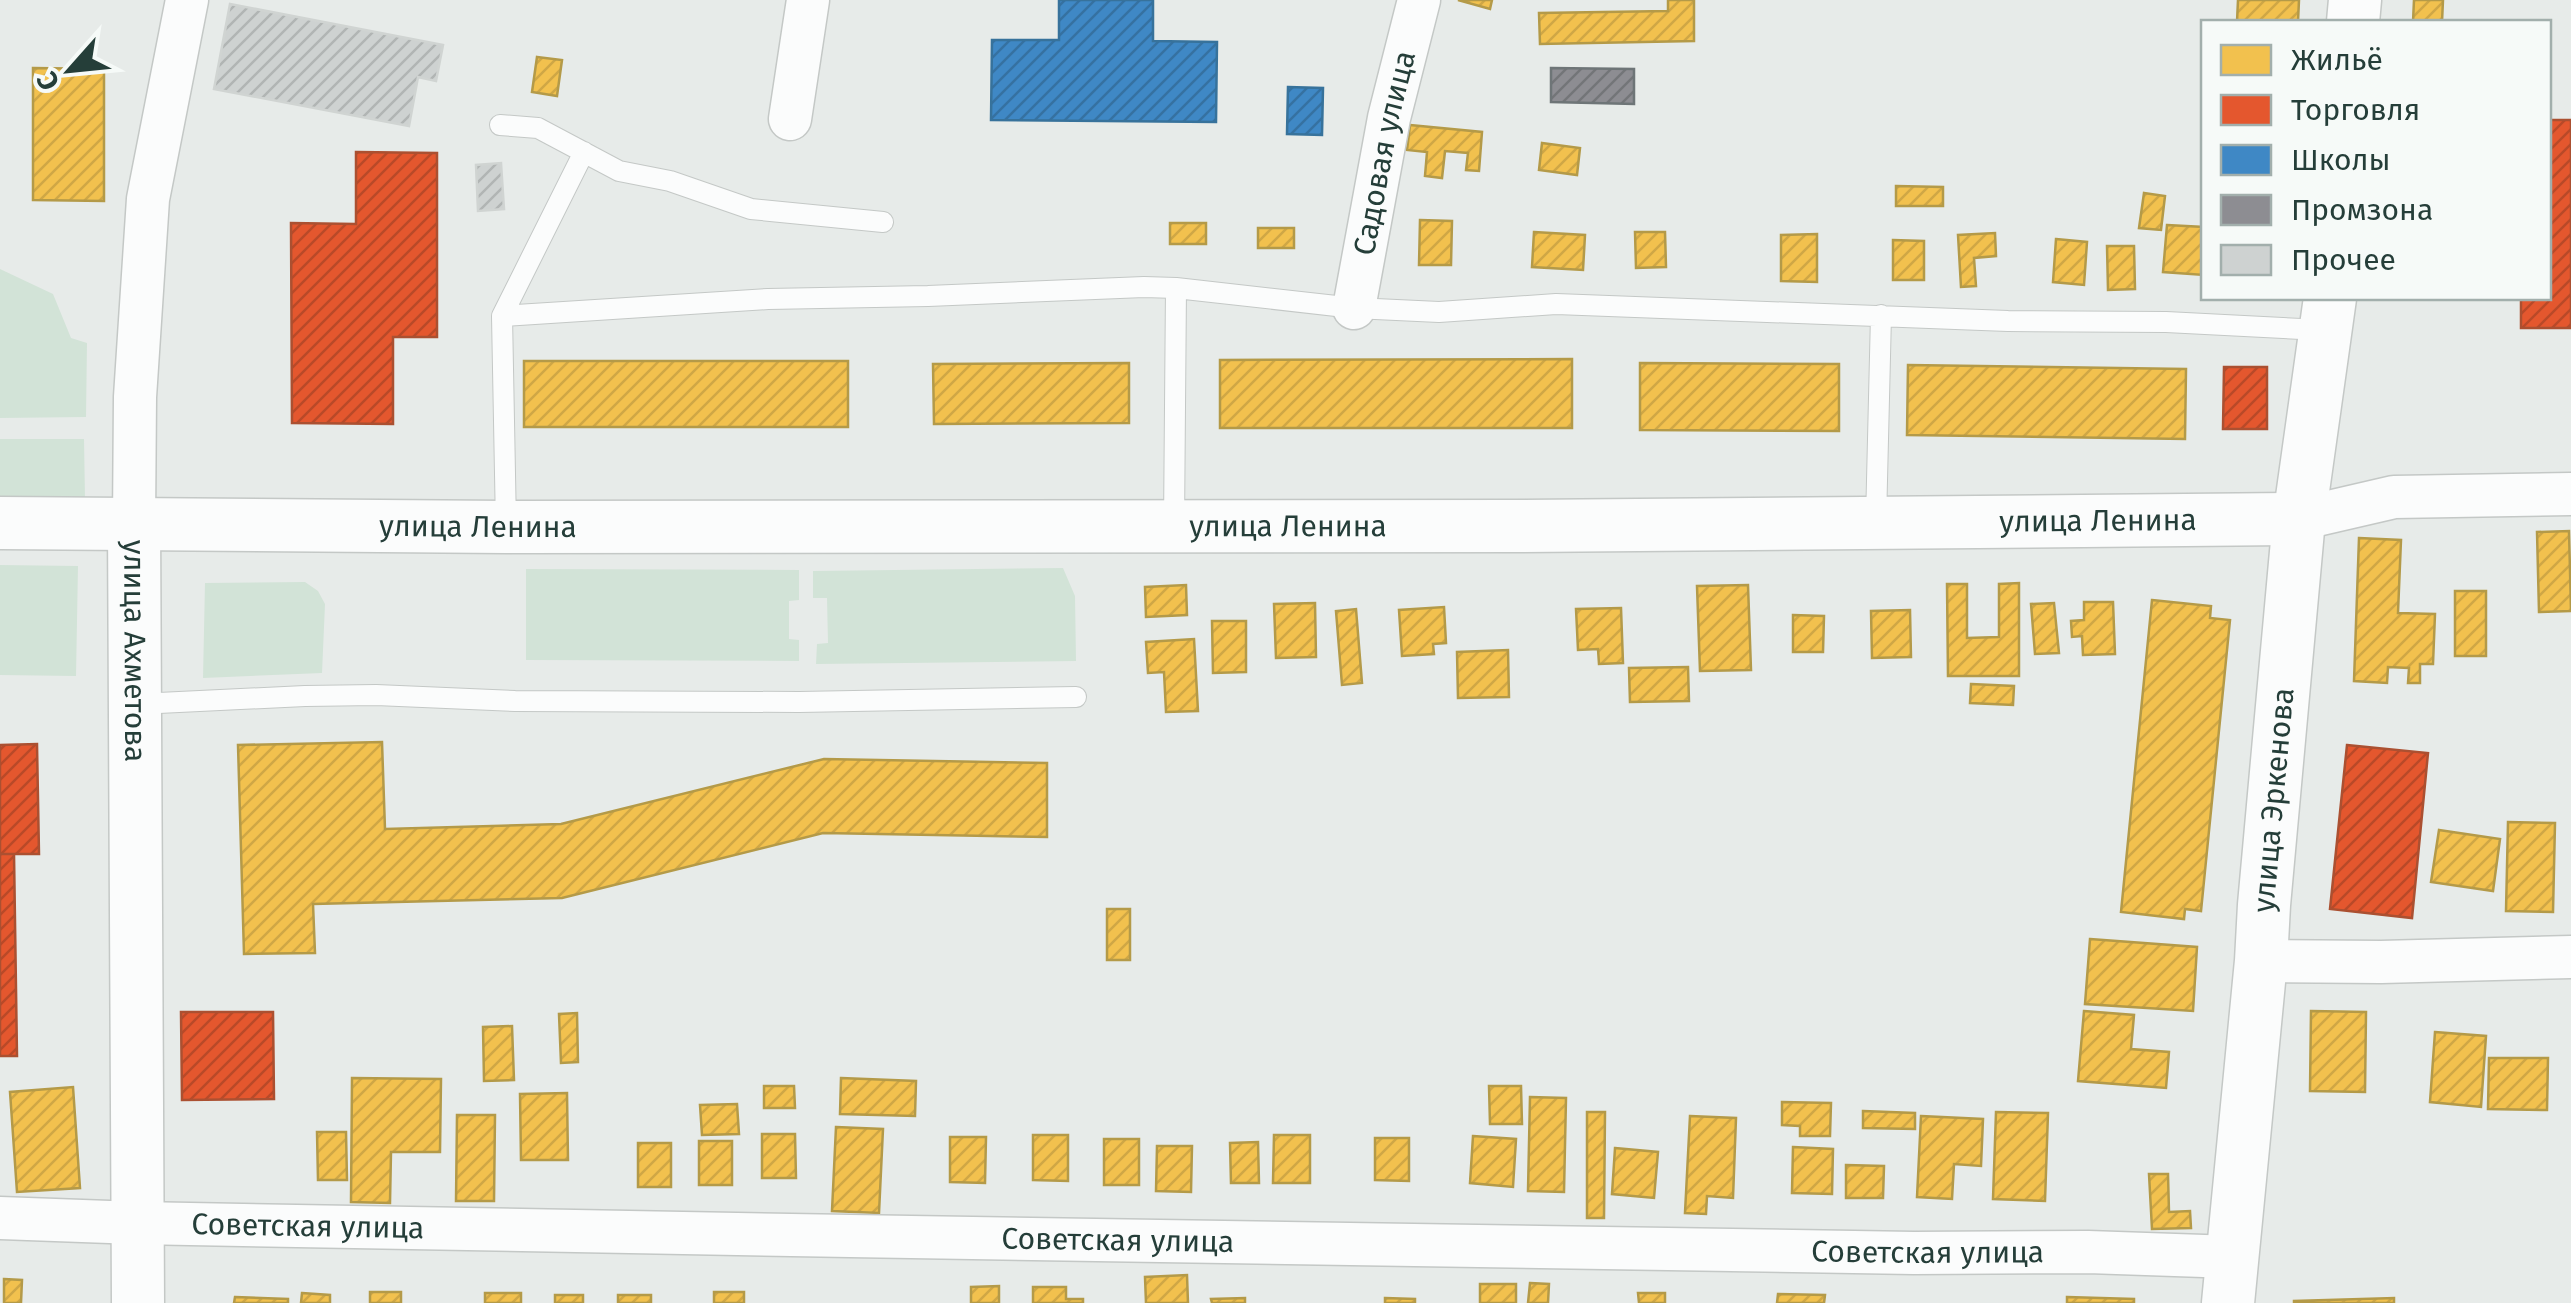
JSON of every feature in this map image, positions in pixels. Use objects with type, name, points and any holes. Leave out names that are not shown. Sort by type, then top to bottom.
[{"type":"street","name":"улица Ахметова","points":[[138,1303],[135,397],[148,199],[187,0]]},
{"type":"street","points":[[790,119],[808,0]]},
{"type":"street","name":"Садовая улица","points":[[1354,308],[1389,118],[1419,0]]},
{"type":"street","name":"улица Эркенова","points":[[2230,1280],[2299,519],[2328,314]]},
{"type":"street","name":"улица Ленина","points":[[0,523],[506,527],[1876,524],[2299,519],[2394,497],[2571,494]]},
{"type":"street","points":[[2261,961],[2571,957]]},
{"type":"street","name":"Советская улица","points":[[0,1218],[908,1238],[1914,1254],[2088,1252],[2230,1280]]},
{"type":"lane","points":[[500,125],[538,128],[618,171],[670,181],[750,209],[883,222]]},
{"type":"lane","points":[[506,527],[502,316],[584,152]]},
{"type":"lane","points":[[502,316],[768,300],[1144,287],[1354,308],[1438,312],[1556,304],[2008,321],[2166,322],[2328,314]]},
{"type":"lane","points":[[1174,526],[1176,288]]},
{"type":"lane","points":[[1876,524],[1881,315]]},
{"type":"lane","points":[[134,704],[322,696],[799,702],[1076,697]]},
{"type":"green space","points":[[0,269],[53,294],[71,338],[87,343],[86,417],[0,418]]},
{"type":"green space","points":[[0,439],[84,439],[85,499],[0,499]]},
{"type":"green space","points":[[0,565],[78,566],[76,676],[0,675]]},
{"type":"green space","points":[[1063,568],[1075,596],[1076,661],[816,664],[817,644],[828,643],[827,598],[813,598],[813,571]]},
{"type":"green space","points":[[526,569],[799,570],[799,600],[789,601],[789,639],[799,640],[799,661],[526,660]]},
{"type":"green space","points":[[305,582],[318,591],[325,604],[322,673],[203,678],[205,583]]},
{"type":"building: Жильё","points":[[1458,0],[1492,0],[1490,9]]},
{"type":"building: Жильё","points":[[1668,0],[1694,0],[1694,41],[1540,44],[1539,13],[1668,11]]},
{"type":"building: Жильё","points":[[2238,0],[2299,0],[2298,20],[2237,20]]},
{"type":"building: Жильё","points":[[2414,0],[2443,0],[2442,20],[2413,20]]},
{"type":"building: Жильё","points":[[537,57],[562,60],[557,96],[532,92]]},
{"type":"building: Жильё","points":[[33,68],[104,69],[104,201],[33,200]]},
{"type":"building: Жильё","points":[[1410,125],[1482,132],[1479,171],[1466,170],[1468,153],[1445,151],[1442,178],[1425,176],[1427,152],[1407,150]]},
{"type":"building: Жильё","points":[[1542,143],[1580,148],[1577,175],[1539,170]]},
{"type":"building: Жильё","points":[[1896,186],[1943,187],[1943,206],[1896,206]]},
{"type":"building: Жильё","points":[[2144,193],[2165,196],[2161,230],[2139,228]]},
{"type":"building: Жильё","points":[[1420,220],[1452,221],[1451,265],[1419,265]]},
{"type":"building: Жильё","points":[[1170,223],[1206,223],[1206,244],[1170,244]]},
{"type":"building: Жильё","points":[[2167,225],[2201,227],[2201,275],[2163,272]]},
{"type":"building: Жильё","points":[[1258,228],[1294,228],[1294,248],[1258,248]]},
{"type":"building: Жильё","points":[[1534,232],[1585,235],[1583,270],[1532,267]]},
{"type":"building: Жильё","points":[[1635,232],[1665,232],[1666,267],[1636,268]]},
{"type":"building: Жильё","points":[[1995,233],[1996,256],[1974,258],[1976,286],[1961,287],[1958,235]]},
{"type":"building: Жильё","points":[[1817,234],[1817,282],[1781,281],[1781,235]]},
{"type":"building: Жильё","points":[[2056,239],[2087,242],[2084,285],[2053,282]]},
{"type":"building: Жильё","points":[[1893,240],[1924,241],[1924,280],[1893,280]]},
{"type":"building: Жильё","points":[[2107,246],[2134,246],[2135,289],[2108,290]]},
{"type":"building: Жильё","points":[[1572,359],[1572,428],[1220,428],[1220,360]]},
{"type":"building: Жильё","points":[[524,361],[848,361],[848,427],[524,427]]},
{"type":"building: Жильё","points":[[1129,363],[1129,423],[934,424],[933,364]]},
{"type":"building: Жильё","points":[[1640,363],[1839,364],[1839,431],[1640,430]]},
{"type":"building: Жильё","points":[[1908,365],[2186,369],[2185,439],[1907,435]]},
{"type":"building: Жильё","points":[[2569,531],[2571,611],[2539,612],[2537,532]]},
{"type":"building: Жильё","points":[[2359,538],[2401,540],[2398,613],[2435,614],[2433,664],[2420,664],[2420,683],[2408,683],[2409,668],[2388,667],[2387,683],[2354,681]]},
{"type":"building: Жильё","points":[[2019,583],[2019,676],[1948,676],[1947,584],[1967,584],[1967,638],[1999,637],[1999,584]]},
{"type":"building: Жильё","points":[[1186,585],[1187,615],[1146,617],[1145,587]]},
{"type":"building: Жильё","points":[[1748,585],[1751,670],[1700,671],[1697,586]]},
{"type":"building: Жильё","points":[[2455,591],[2486,591],[2486,656],[2455,656]]},
{"type":"building: Жильё","points":[[2152,600],[2211,606],[2210,618],[2230,620],[2201,911],[2185,909],[2184,919],[2121,912]]},
{"type":"building: Жильё","points":[[2084,602],[2113,602],[2115,654],[2083,655],[2082,636],[2072,637],[2071,621],[2084,620]]},
{"type":"building: Жильё","points":[[1315,603],[1316,657],[1276,658],[1274,604]]},
{"type":"building: Жильё","points":[[2054,603],[2059,653],[2035,654],[2031,604]]},
{"type":"building: Жильё","points":[[1444,607],[1446,643],[1433,644],[1434,654],[1402,656],[1399,610]]},
{"type":"building: Жильё","points":[[1621,608],[1623,663],[1599,664],[1598,649],[1578,650],[1576,609]]},
{"type":"building: Жильё","points":[[1356,609],[1362,683],[1342,685],[1336,611]]},
{"type":"building: Жильё","points":[[1910,610],[1911,657],[1872,658],[1871,611]]},
{"type":"building: Жильё","points":[[1793,615],[1824,616],[1823,652],[1793,652]]},
{"type":"building: Жильё","points":[[1212,621],[1246,621],[1246,672],[1213,673]]},
{"type":"building: Жильё","points":[[1194,639],[1198,711],[1166,712],[1164,672],[1148,673],[1146,642]]},
{"type":"building: Жильё","points":[[1508,650],[1509,697],[1458,698],[1457,652]]},
{"type":"building: Жильё","points":[[1688,667],[1689,701],[1630,702],[1629,668]]},
{"type":"building: Жильё","points":[[1971,684],[2014,686],[2013,705],[1970,703]]},
{"type":"building: Жильё","points":[[382,742],[385,829],[561,824],[824,759],[1047,763],[1047,837],[823,833],[562,898],[313,904],[315,953],[244,954],[238,745]]},
{"type":"building: Жильё","points":[[2508,822],[2555,823],[2553,912],[2506,911]]},
{"type":"building: Жильё","points":[[2439,830],[2500,839],[2493,891],[2431,882]]},
{"type":"building: Жильё","points":[[1107,909],[1130,909],[1130,960],[1107,960]]},
{"type":"building: Жильё","points":[[2090,939],[2197,947],[2193,1011],[2085,1004]]},
{"type":"building: Жильё","points":[[2084,1011],[2134,1015],[2131,1049],[2169,1052],[2166,1088],[2078,1081]]},
{"type":"building: Жильё","points":[[2311,1011],[2366,1012],[2365,1092],[2310,1091]]},
{"type":"building: Жильё","points":[[577,1013],[578,1062],[561,1063],[559,1014]]},
{"type":"building: Жильё","points":[[512,1026],[514,1080],[484,1081],[483,1027]]},
{"type":"building: Жильё","points":[[2435,1032],[2486,1036],[2481,1107],[2430,1102]]},
{"type":"building: Жильё","points":[[2489,1058],[2548,1058],[2547,1110],[2488,1109]]},
{"type":"building: Жильё","points":[[352,1078],[441,1079],[440,1152],[391,1152],[390,1203],[351,1202]]},
{"type":"building: Жильё","points":[[841,1078],[916,1081],[915,1116],[840,1114]]},
{"type":"building: Жильё","points":[[764,1086],[794,1086],[795,1108],[764,1108]]},
{"type":"building: Жильё","points":[[1489,1086],[1521,1086],[1522,1124],[1490,1124]]},
{"type":"building: Жильё","points":[[73,1087],[80,1188],[17,1192],[10,1092]]},
{"type":"building: Жильё","points":[[567,1093],[568,1160],[521,1160],[520,1094]]},
{"type":"building: Жильё","points":[[1530,1097],[1566,1098],[1564,1192],[1528,1191]]},
{"type":"building: Жильё","points":[[1782,1102],[1831,1103],[1830,1136],[1800,1136],[1800,1126],[1782,1125]]},
{"type":"building: Жильё","points":[[737,1104],[739,1134],[702,1135],[700,1105]]},
{"type":"building: Жильё","points":[[1863,1111],[1915,1113],[1915,1129],[1863,1128]]},
{"type":"building: Жильё","points":[[1587,1112],[1605,1112],[1604,1218],[1587,1218]]},
{"type":"building: Жильё","points":[[1996,1112],[2048,1113],[2045,1201],[1993,1199]]},
{"type":"building: Жильё","points":[[457,1115],[495,1115],[494,1201],[456,1201]]},
{"type":"building: Жильё","points":[[1690,1116],[1736,1118],[1733,1198],[1707,1196],[1706,1214],[1685,1213]]},
{"type":"building: Жильё","points":[[1921,1116],[1983,1119],[1981,1166],[1954,1164],[1952,1199],[1917,1197]]},
{"type":"building: Жильё","points":[[836,1127],[883,1129],[879,1213],[832,1211]]},
{"type":"building: Жильё","points":[[317,1132],[346,1132],[347,1180],[318,1180]]},
{"type":"building: Жильё","points":[[762,1134],[795,1134],[796,1178],[762,1178]]},
{"type":"building: Жильё","points":[[1033,1135],[1068,1135],[1068,1181],[1033,1180]]},
{"type":"building: Жильё","points":[[1274,1135],[1310,1135],[1310,1183],[1273,1183]]},
{"type":"building: Жильё","points":[[1473,1136],[1516,1139],[1513,1187],[1470,1183]]},
{"type":"building: Жильё","points":[[950,1137],[986,1137],[985,1183],[950,1182]]},
{"type":"building: Жильё","points":[[1375,1138],[1409,1138],[1409,1181],[1375,1180]]},
{"type":"building: Жильё","points":[[1104,1139],[1139,1139],[1139,1185],[1104,1185]]},
{"type":"building: Жильё","points":[[699,1141],[732,1141],[732,1185],[699,1185]]},
{"type":"building: Жильё","points":[[1258,1142],[1259,1183],[1231,1183],[1230,1143]]},
{"type":"building: Жильё","points":[[638,1143],[671,1143],[671,1187],[638,1187]]},
{"type":"building: Жильё","points":[[1157,1146],[1192,1146],[1191,1192],[1156,1191]]},
{"type":"building: Жильё","points":[[1793,1147],[1833,1149],[1832,1194],[1792,1193]]},
{"type":"building: Жильё","points":[[1615,1148],[1658,1152],[1654,1198],[1612,1194]]},
{"type":"building: Жильё","points":[[1846,1165],[1884,1166],[1883,1198],[1846,1198]]},
{"type":"building: Жильё","points":[[2149,1174],[2168,1174],[2169,1212],[2190,1211],[2191,1228],[2152,1229]]},
{"type":"building: Жильё","points":[[1187,1275],[1188,1303],[1146,1303],[1145,1277]]},
{"type":"building: Жильё","points":[[4,1279],[22,1280],[21,1303],[4,1303]]},
{"type":"building: Жильё","points":[[1530,1283],[1549,1284],[1548,1303],[1528,1303]]},
{"type":"building: Жильё","points":[[1480,1284],[1516,1284],[1516,1303],[1480,1303]]},
{"type":"building: Жильё","points":[[999,1286],[999,1303],[971,1303],[971,1287]]},
{"type":"building: Жильё","points":[[1033,1287],[1066,1287],[1066,1299],[1083,1299],[1083,1303],[1033,1303]]},
{"type":"building: Жильё","points":[[370,1292],[401,1292],[401,1303],[370,1303]]},
{"type":"building: Жильё","points":[[714,1292],[744,1292],[744,1303],[714,1303]]},
{"type":"building: Жильё","points":[[302,1293],[330,1295],[330,1303],[301,1303]]},
{"type":"building: Жильё","points":[[485,1293],[521,1293],[521,1303],[485,1303]]},
{"type":"building: Жильё","points":[[1638,1293],[1665,1293],[1665,1303],[1639,1303]]},
{"type":"building: Жильё","points":[[1778,1294],[1825,1295],[1824,1303],[1777,1303]]},
{"type":"building: Жильё","points":[[555,1295],[583,1295],[583,1303],[555,1303]]},
{"type":"building: Жильё","points":[[618,1295],[651,1295],[651,1303],[618,1303]]},
{"type":"building: Жильё","points":[[235,1297],[288,1299],[288,1303],[234,1303]]},
{"type":"building: Жильё","points":[[2067,1297],[2134,1299],[2134,1303],[2067,1303]]},
{"type":"building: Жильё","points":[[1245,1298],[1245,1303],[1212,1303],[1211,1299]]},
{"type":"building: Жильё","points":[[1385,1298],[1415,1299],[1415,1303],[1385,1303]]},
{"type":"building: Жильё","points":[[2394,1298],[2394,1303],[2294,1303],[2294,1301]]},
{"type":"building: Торговля","points":[[2551,120],[2571,120],[2571,328],[2521,328],[2521,300],[2551,300]]},
{"type":"building: Торговля","points":[[356,152],[437,153],[437,337],[393,337],[393,424],[292,423],[291,223],[356,224]]},
{"type":"building: Торговля","points":[[2224,367],[2267,367],[2267,429],[2223,429]]},
{"type":"building: Торговля","points":[[37,744],[39,854],[0,854],[0,745]]},
{"type":"building: Торговля","points":[[2347,745],[2428,753],[2412,918],[2330,909]]},
{"type":"building: Торговля","points":[[0,854],[14,854],[17,1056],[0,1056]]},
{"type":"building: Торговля","points":[[181,1012],[273,1012],[274,1099],[182,1100]]},
{"type":"building: Школы","points":[[1059,0],[1153,0],[1153,41],[1217,42],[1216,122],[991,120],[992,40],[1059,40]]},
{"type":"building: Школы","points":[[1288,87],[1323,88],[1322,135],[1287,134]]},
{"type":"building: Промзона","points":[[1551,68],[1634,69],[1634,104],[1551,102]]},
{"type":"building: Прочее","points":[[230,4],[443,45],[436,81],[418,77],[409,126],[214,89]]},
{"type":"building: Прочее","points":[[501,163],[504,209],[478,211],[476,165]]}]
